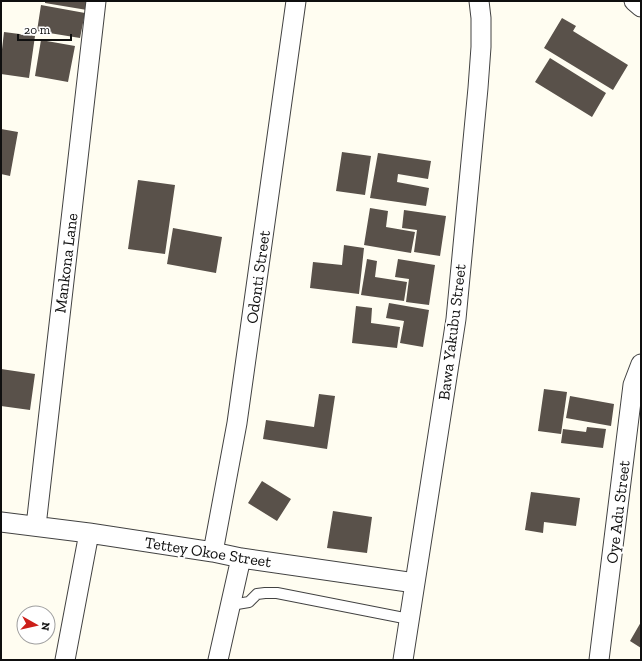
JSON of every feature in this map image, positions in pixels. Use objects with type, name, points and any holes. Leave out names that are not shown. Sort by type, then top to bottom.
[{"type":"street","name":"Mankona Lane","points":[[36,526],[96,1]]},
{"type":"street","name":"Odonti Street","points":[[213,552],[237,423],[296,1]]},
{"type":"street","name":"Bawa Yakubu Street","points":[[403,660],[456,319],[479,74],[481,18],[479,1]]},
{"type":"street","points":[[634,1],[641,7]]},
{"type":"street","name":"Oye Adu Street","points":[[599,660],[641,364]]},
{"type":"street","name":"Tettey Okoe Street","points":[[1,522],[89,533],[213,552],[241,558],[415,583]]},
{"type":"street","points":[[65,660],[89,533]]},
{"type":"street","points":[[218,660],[241,558]]},
{"type":"lane","points":[[231,605],[248,602],[257,594],[276,593],[409,619]]},
{"type":"building","points":[[45,1],[89,1],[87,10],[45,3]]},
{"type":"building","points":[[41,5],[85,13],[80,38],[37,31]]},
{"type":"building","points":[[562,18],[576,26],[573,31],[628,65],[613,90],[544,48]]},
{"type":"building","points":[[4,32],[35,36],[29,78],[1,74]]},
{"type":"building","points":[[41,40],[75,46],[68,82],[35,76]]},
{"type":"building","points":[[550,58],[606,93],[592,117],[535,82]]},
{"type":"building","points":[[1,129],[18,132],[10,176],[1,174]]},
{"type":"building","points":[[342,152],[371,156],[365,195],[336,191]]},
{"type":"building","points":[[378,153],[431,161],[428,179],[398,174],[397,182],[429,188],[426,206],[370,198]]},
{"type":"building","points":[[138,180],[175,185],[165,254],[128,249]]},
{"type":"building","points":[[370,208],[388,211],[386,227],[415,232],[411,253],[364,245]]},
{"type":"building","points":[[404,210],[446,216],[440,256],[414,252],[417,230],[402,228]]},
{"type":"building","points":[[173,228],[222,237],[216,273],[167,264]]},
{"type":"building","points":[[344,245],[364,248],[359,294],[310,288],[313,262],[342,265]]},
{"type":"building","points":[[367,259],[377,261],[375,277],[407,282],[404,301],[361,295]]},
{"type":"building","points":[[398,259],[435,265],[429,305],[406,302],[409,279],[395,277]]},
{"type":"building","points":[[389,303],[429,310],[423,347],[400,343],[404,321],[386,318]]},
{"type":"building","points":[[356,306],[372,308],[371,323],[400,327],[397,348],[352,343]]},
{"type":"building","points":[[1,369],[35,374],[30,410],[1,406]]},
{"type":"building","points":[[544,389],[567,392],[561,434],[538,431]]},
{"type":"building","points":[[319,394],[335,396],[327,449],[263,439],[266,420],[314,427]]},
{"type":"building","points":[[570,396],[614,404],[611,426],[566,418]]},
{"type":"building","points":[[587,427],[606,429],[603,448],[561,443],[563,429],[586,432]]},
{"type":"building","points":[[262,481],[291,499],[277,521],[248,503]]},
{"type":"building","points":[[531,492],[580,498],[576,526],[544,522],[543,533],[525,530]]},
{"type":"building","points":[[333,511],[372,517],[367,553],[327,548]]},
{"type":"building","points":[[641,622],[641,648],[630,641]]}]
